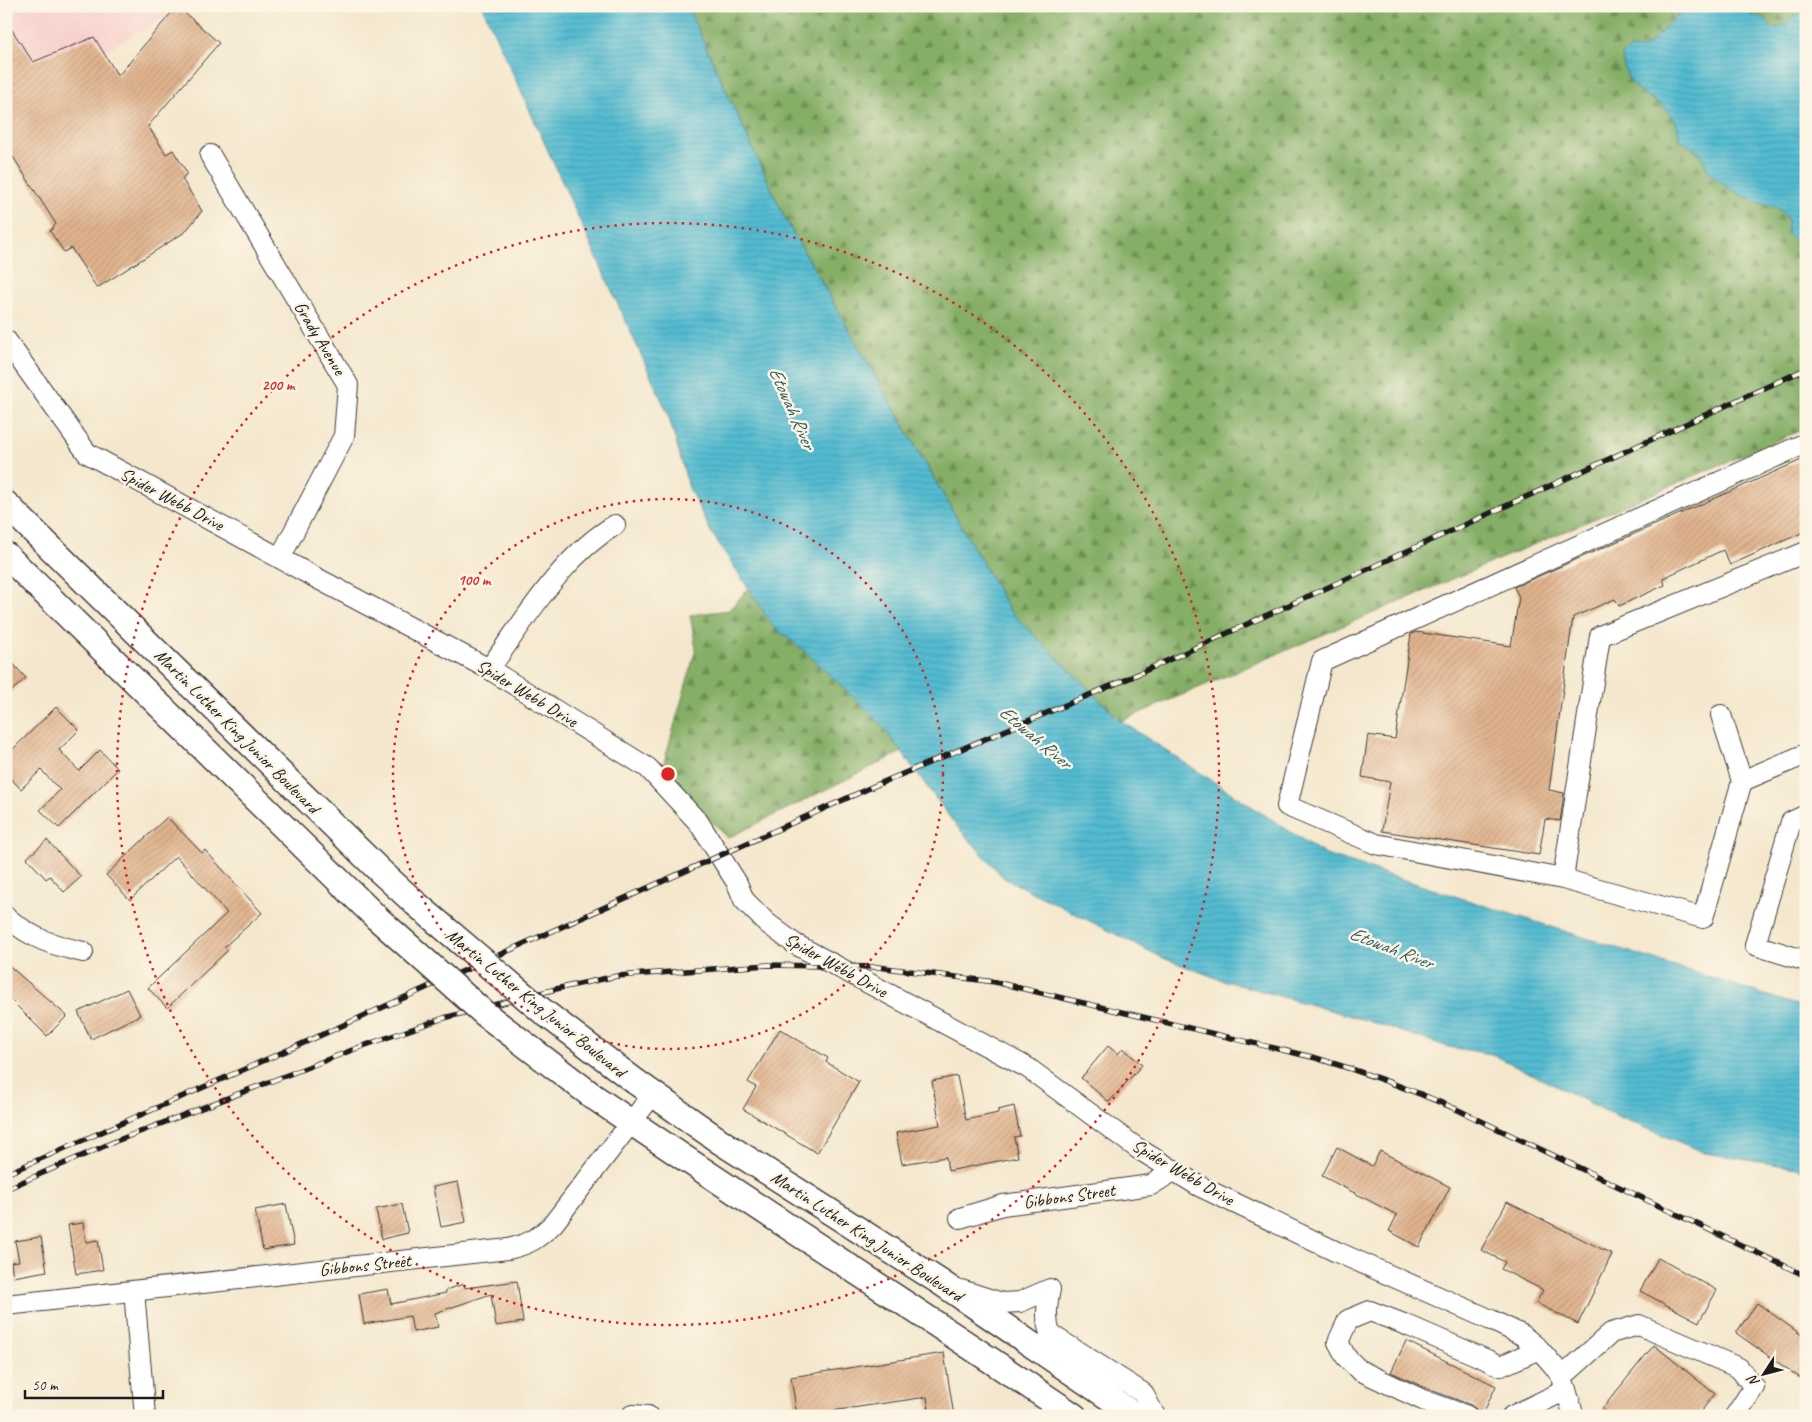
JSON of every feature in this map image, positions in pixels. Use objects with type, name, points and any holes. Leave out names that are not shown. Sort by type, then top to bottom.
[{"type":"main road","name":"Martin Luther King Junior Boulevard","points":[[6,504],[415,904],[540,1010],[644,1088],[729,1147],[940,1282],[1136,1416]]},
{"type":"main road","name":"Martin Luther King Junior Boulevard","points":[[6,555],[377,918],[485,1014],[594,1098],[713,1180],[878,1285],[1074,1416]]},
{"type":"main road","points":[[878,1285],[957,1351],[1018,1390],[1054,1416]]},
{"type":"street","name":"Grady Avenue","points":[[210,155],[348,385],[344,436],[280,558]]},
{"type":"street","name":"Spider Webb Drive","points":[[6,340],[87,453],[489,669],[648,768],[699,823],[736,883],[744,900],[767,923],[795,944],[1028,1068],[1137,1148],[1199,1186],[1337,1252],[1491,1320],[1522,1336],[1540,1348],[1564,1384],[1574,1416]]},
{"type":"street","points":[[1721,715],[1742,781],[1703,918],[1563,879],[1376,844],[1287,806],[1322,661],[1806,443]]},
{"type":"street","points":[[489,669],[570,560],[594,537],[615,525]]},
{"type":"street","points":[[1563,879],[1600,636],[1806,552]]},
{"type":"street","points":[[1742,781],[1806,754]]},
{"type":"street","points":[[1806,815],[1791,822],[1755,945],[1806,961]]},
{"type":"street","points":[[6,917],[21,929],[46,944],[83,952]]},
{"type":"street","name":"Gibbons Street","points":[[6,1305],[508,1249],[524,1245],[534,1241],[553,1224],[631,1122],[644,1088]]},
{"type":"street","name":"Gibbons Street","points":[[960,1218],[1003,1206],[1151,1185],[1175,1170]]},
{"type":"street","points":[[940,1282],[1002,1303],[1020,1302],[1050,1289],[1046,1309],[1050,1334],[1143,1392],[1155,1416]]},
{"type":"street","points":[[134,1291],[145,1416]]},
{"type":"street","points":[[1467,1416],[1422,1400],[1359,1370],[1346,1357],[1338,1342],[1348,1320],[1370,1311],[1501,1366],[1540,1348]]},
{"type":"street","points":[[1512,1416],[1564,1384],[1611,1334],[1639,1326],[1739,1368],[1754,1387],[1735,1416]]},
{"type":"street","points":[[632,1415],[648,1416]]},
{"type":"shaded area","points":[[6,6],[172,6],[169,15],[61,75],[6,116]]},
{"type":"green space","points":[[687,6],[1806,6],[1806,428],[1121,721],[1010,611],[786,220]]},
{"type":"green space","points":[[755,581],[906,750],[728,838],[662,769],[696,649],[690,615],[729,610]]},
{"type":"water","name":"Etowah River","points":[[482,6],[687,6],[786,220],[1010,611],[1121,721],[1326,855],[1806,1008],[1806,1172],[1797,1168],[1705,1153],[1608,1112],[1492,1054],[1449,1047],[1365,1020],[1222,980],[1163,958],[1004,878],[954,823],[880,723],[807,653],[774,627],[711,532],[689,488],[668,414]]},
{"type":"water","points":[[1681,6],[1753,6],[1751,16],[1764,17],[1774,29],[1786,24],[1798,12],[1806,13],[1806,244],[1796,242],[1787,233],[1787,218],[1778,208],[1742,195],[1716,179],[1709,171],[1702,156],[1695,149],[1680,140],[1677,125],[1664,107],[1639,91],[1631,83],[1622,56],[1630,48],[1644,49],[1675,18]]},
{"type":"building","points":[[177,6],[219,43],[148,126],[166,154],[173,150],[187,173],[182,179],[202,211],[185,232],[97,288],[71,248],[64,252],[50,231],[56,224],[6,146],[6,21],[33,62],[94,37],[118,76]]},
{"type":"building","points":[[1806,458],[1806,531],[1730,565],[1723,550],[1663,578],[1665,585],[1619,606],[1615,599],[1573,617],[1549,790],[1564,793],[1560,821],[1545,819],[1539,855],[1382,831],[1390,782],[1362,777],[1368,735],[1395,739],[1411,634],[1416,632],[1511,646],[1519,597],[1514,587]]},
{"type":"building","points":[[6,656],[26,678],[6,696]]},
{"type":"building","points":[[56,707],[79,730],[59,750],[79,771],[100,750],[118,769],[59,828],[40,810],[60,790],[41,770],[21,789],[6,774],[6,756]]},
{"type":"building","points":[[167,817],[202,853],[205,850],[262,913],[224,947],[228,950],[167,1008],[148,988],[227,913],[176,856],[130,900],[106,875]]},
{"type":"building","points":[[47,840],[81,877],[64,892],[50,876],[46,879],[27,858]]},
{"type":"building","points":[[6,963],[67,1016],[47,1036],[6,995]]},
{"type":"building","points":[[127,989],[140,1015],[91,1039],[78,1012]]},
{"type":"building","points":[[780,1029],[828,1058],[826,1062],[859,1082],[817,1153],[743,1109],[756,1087],[748,1082]]},
{"type":"building","points":[[1108,1046],[1118,1054],[1123,1048],[1142,1065],[1109,1102],[1081,1078]]},
{"type":"building","points":[[957,1076],[966,1120],[998,1113],[998,1110],[1014,1106],[1020,1136],[1014,1137],[1018,1157],[948,1171],[946,1157],[902,1164],[896,1133],[940,1125],[932,1081]]},
{"type":"building","points":[[1337,1147],[1372,1166],[1380,1151],[1450,1187],[1419,1247],[1389,1231],[1397,1215],[1322,1176]]},
{"type":"building","points":[[458,1182],[466,1222],[441,1227],[433,1187]]},
{"type":"building","points":[[1507,1202],[1612,1254],[1578,1324],[1536,1303],[1543,1290],[1501,1269],[1505,1262],[1481,1250]]},
{"type":"building","points":[[286,1204],[294,1245],[263,1250],[255,1210]]},
{"type":"building","points":[[402,1204],[408,1233],[382,1239],[376,1209]]},
{"type":"building","points":[[83,1223],[86,1242],[98,1240],[103,1270],[76,1274],[68,1225]]},
{"type":"building","points":[[41,1237],[47,1271],[13,1277],[11,1262],[19,1261],[15,1241]]},
{"type":"building","points":[[1658,1258],[1717,1290],[1699,1322],[1640,1291]]},
{"type":"building","points":[[517,1281],[523,1322],[496,1326],[491,1294],[435,1313],[438,1327],[413,1332],[410,1316],[364,1324],[359,1294],[388,1289],[391,1304],[446,1293],[446,1290],[464,1284],[465,1288]]},
{"type":"building","points":[[1757,1303],[1806,1338],[1806,1382],[1736,1333]]},
{"type":"building","points":[[1406,1341],[1496,1386],[1482,1416],[1479,1416],[1476,1409],[1471,1405],[1428,1389],[1391,1372]]},
{"type":"building","points":[[1654,1345],[1715,1394],[1697,1416],[1611,1416],[1602,1409]]},
{"type":"building","points":[[944,1353],[954,1416],[930,1416],[927,1397],[797,1416],[791,1377]]},
{"type":"railway","points":[[6,1174],[297,1046],[874,786],[1127,679],[1806,369]]},
{"type":"railway","points":[[6,1189],[116,1141],[360,1047],[444,1018],[560,988],[617,976],[768,965],[878,967],[995,982],[1316,1058],[1352,1069],[1456,1109],[1806,1276]]}]
